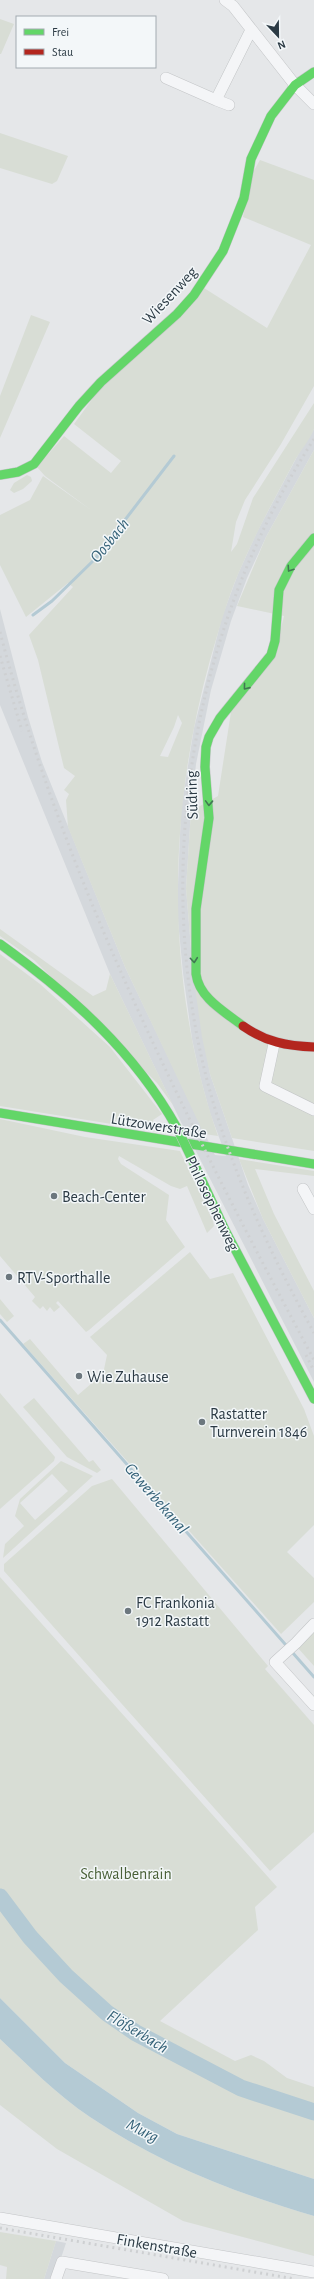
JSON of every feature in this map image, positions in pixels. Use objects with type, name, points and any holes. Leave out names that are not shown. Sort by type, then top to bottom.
[{"type":"street","points":[[225,0],[233,6],[295,84],[314,104]]},
{"type":"street","points":[[216,100],[252,30]]},
{"type":"street","name":"Wiesenweg","points":[[0,475],[18,472],[34,464],[79,406],[101,382],[177,314],[194,295],[223,251],[244,198],[251,159],[271,116],[295,84],[314,72]]},
{"type":"street","points":[[166,78],[229,106]]},
{"type":"street","name":"Südring","points":[[314,538],[298,557],[282,580],[277,596],[275,640],[271,655],[217,723],[209,737],[205,767],[210,794],[209,818],[200,866],[194,926],[196,975],[198,985],[207,997],[261,1039],[274,1044],[290,1047],[314,1047]]},
{"type":"street","name":"Philosophenweg","points":[[0,944],[69,996],[151,1084],[177,1128],[225,1230],[314,1399]]},
{"type":"street","points":[[274,1044],[265,1086],[314,1110]]},
{"type":"street","name":"Lützowerstraße","points":[[0,1113],[314,1164]]},
{"type":"street","points":[[303,1189],[314,1209]]},
{"type":"street","points":[[314,1624],[275,1662],[314,1705]]},
{"type":"street","name":"Finkenstraße","points":[[0,2218],[314,2272]]},
{"type":"street","points":[[56,2279],[62,2262],[162,2279]]},
{"type":"shaded area","points":[[314,429],[314,450],[266,537],[247,578],[231,621],[211,690],[196,764],[191,811],[186,888],[193,973],[210,1074],[248,1185],[263,1219],[314,1318],[314,1382],[180,1120],[110,974],[0,705],[0,609],[28,717],[42,762],[125,967],[215,1155],[226,1156],[210,1113],[200,1076],[192,1039],[183,973],[177,910],[181,810],[194,728],[222,617],[238,574],[257,532],[299,453]]},
{"type":"shaded area","points":[[56,2241],[66,2243],[54,2279],[44,2279]]},
{"type":"green space","points":[[0,19],[14,24],[1,54],[0,54]]},
{"type":"green space","points":[[0,133],[68,156],[57,181],[52,184],[0,168]]},
{"type":"green space","points":[[260,160],[314,180],[314,386],[281,444],[245,500],[236,522],[231,552],[237,544],[253,498],[314,403],[314,429],[296,458],[265,516],[245,558],[231,593],[210,660],[196,719],[186,778],[180,838],[178,899],[181,959],[188,1019],[201,1078],[218,1136],[204,1134],[125,967],[68,827],[66,800],[69,794],[64,790],[75,776],[64,768],[38,660],[29,635],[73,587],[68,583],[26,617],[0,565],[0,515],[30,500],[43,476],[91,510],[45,476],[37,467],[64,436],[111,473],[121,461],[74,424],[96,394],[204,288],[267,328],[311,245],[243,217],[252,174]],"holes":[[[178,715],[182,723],[168,757],[160,756]]]},
{"type":"green space","points":[[31,315],[50,322],[0,438],[0,396]]},
{"type":"green space","points":[[314,450],[314,1151],[232,1138],[210,1074],[202,1037],[193,973],[186,888],[191,811],[218,796],[231,712],[274,657],[284,616],[237,606],[266,537]]},
{"type":"green space","points":[[27,475],[31,477],[32,481],[23,489],[14,493],[10,490],[14,483]]},
{"type":"green space","points":[[0,929],[93,996],[106,990],[110,974],[173,1105],[157,1083],[34,960],[0,936]]},
{"type":"green space","points":[[0,954],[40,984],[110,1047],[162,1114],[153,1120],[154,1126],[115,1119],[118,1125],[0,1106]]},
{"type":"green space","points":[[0,1119],[85,1137],[180,1151],[214,1226],[207,1233],[187,1186],[180,1189],[171,1186],[119,1156],[118,1159],[121,1164],[169,1195],[166,1220],[185,1247],[86,1332],[58,1301],[56,1303],[60,1307],[54,1312],[50,1307],[47,1311],[43,1306],[40,1309],[32,1301],[35,1297],[0,1256]]},
{"type":"green space","points":[[239,1159],[314,1171],[314,1176],[255,1169],[274,1214],[314,1291],[314,1318],[263,1219]]},
{"type":"green space","points":[[190,1252],[210,1279],[233,1273],[304,1409],[314,1436],[314,1525],[287,1552],[314,1578],[314,1602],[281,1634],[23,1344],[30,1339],[78,1395],[99,1377],[102,1379],[107,1355],[90,1337]]},
{"type":"green space","points":[[0,1299],[14,1316],[7,1322],[0,1314]]},
{"type":"green space","points":[[0,1393],[55,1457],[54,1461],[0,1509]]},
{"type":"green space","points":[[34,1398],[89,1462],[93,1460],[101,1470],[97,1473],[67,1457],[23,1407]]},
{"type":"green space","points":[[61,1461],[93,1476],[3,1558],[5,1544],[24,1526],[15,1516],[20,1499]],"holes":[[[52,1474],[68,1491],[35,1520],[20,1503]]]},
{"type":"green space","points":[[112,1479],[268,1666],[265,1669],[314,1725],[314,1832],[270,1871],[4,1571],[4,1564],[92,1486]]},
{"type":"green space","name":"Schwalbenrain","points":[[0,1577],[277,1887],[255,1907],[258,1930],[160,2021],[235,2061],[251,2055],[264,2061],[287,2078],[314,2087],[314,2179],[177,2134],[138,2113],[65,2063],[0,1998],[0,1902],[27,1938],[63,1977],[104,2015],[123,2028],[188,2065],[124,2022],[68,1974],[33,1934],[0,1890]]},
{"type":"green space","points":[[314,1631],[314,1666],[297,1647]]},
{"type":"green space","points":[[0,2039],[66,2099],[116,2134],[143,2149],[226,2187],[314,2216],[314,2256],[183,2221],[57,2149],[0,2105]]},
{"type":"green space","points":[[0,2232],[56,2241],[44,2279],[6,2279],[7,2267],[0,2265]]},
{"type":"water","name":"Murg","points":[[0,1998],[65,2063],[138,2113],[177,2134],[314,2179],[314,2216],[226,2187],[198,2175],[143,2149],[90,2117],[55,2090],[0,2039]]},
{"type":"waterway","name":"Oosbach","points":[[33,615],[52,601],[95,559],[174,456]]},
{"type":"waterway","name":"Gewerbekanal","points":[[0,1320],[314,1677]]},
{"type":"waterway","name":"Flößerbach","points":[[0,1897],[30,1937],[66,1976],[107,2013],[136,2033],[241,2088],[314,2112]]},
{"type":"railway","points":[[314,439],[273,511],[239,586],[213,665],[195,747],[185,829],[183,912],[190,995],[206,1076],[215,1110],[238,1176],[266,1240],[314,1333]]},
{"type":"railway","points":[[0,632],[28,728],[60,821],[96,914],[178,1095],[222,1184],[314,1360]]},
{"type":"railway","points":[[0,656],[22,731]]},
{"type":"railway","points":[[306,1355],[314,1371]]},
{"type":"railway","points":[[0,2228],[295,2279]]},
{"type":"traffic: fast","points":[[0,475],[18,472],[34,464],[79,406],[101,382],[177,314],[194,295],[223,251],[244,198],[251,159],[271,116],[295,85],[314,72]]},
{"type":"traffic: fast","points":[[243,1026],[221,1010],[207,997],[198,983],[196,974],[196,909],[209,818],[205,767],[206,747],[209,737],[220,718],[271,655],[275,641],[279,590],[291,566],[314,538]]},
{"type":"traffic: fast","points":[[0,944],[52,983],[99,1026],[121,1049],[141,1074],[160,1100],[177,1128]]},
{"type":"traffic: fast","points":[[0,1113],[314,1164]]},
{"type":"traffic: fast","points":[[177,1128],[191,1157]]},
{"type":"traffic: fast","points":[[191,1157],[225,1230],[314,1399]]},
{"type":"traffic: jam","points":[[243,1026],[260,1036],[277,1042],[295,1046],[314,1047]]},
{"type":"place","name":"Beach-Center","points":[[54,1196]]},
{"type":"place","name":"RTV-Sporthalle","points":[[9,1277]]},
{"type":"place","name":"Wie Zuhause","points":[[79,1376]]},
{"type":"place","name":"Rastatter Turnverein 1846","points":[[202,1422]]},
{"type":"place","name":"FC Frankonia 1912 Rastatt","points":[[128,1611]]}]
